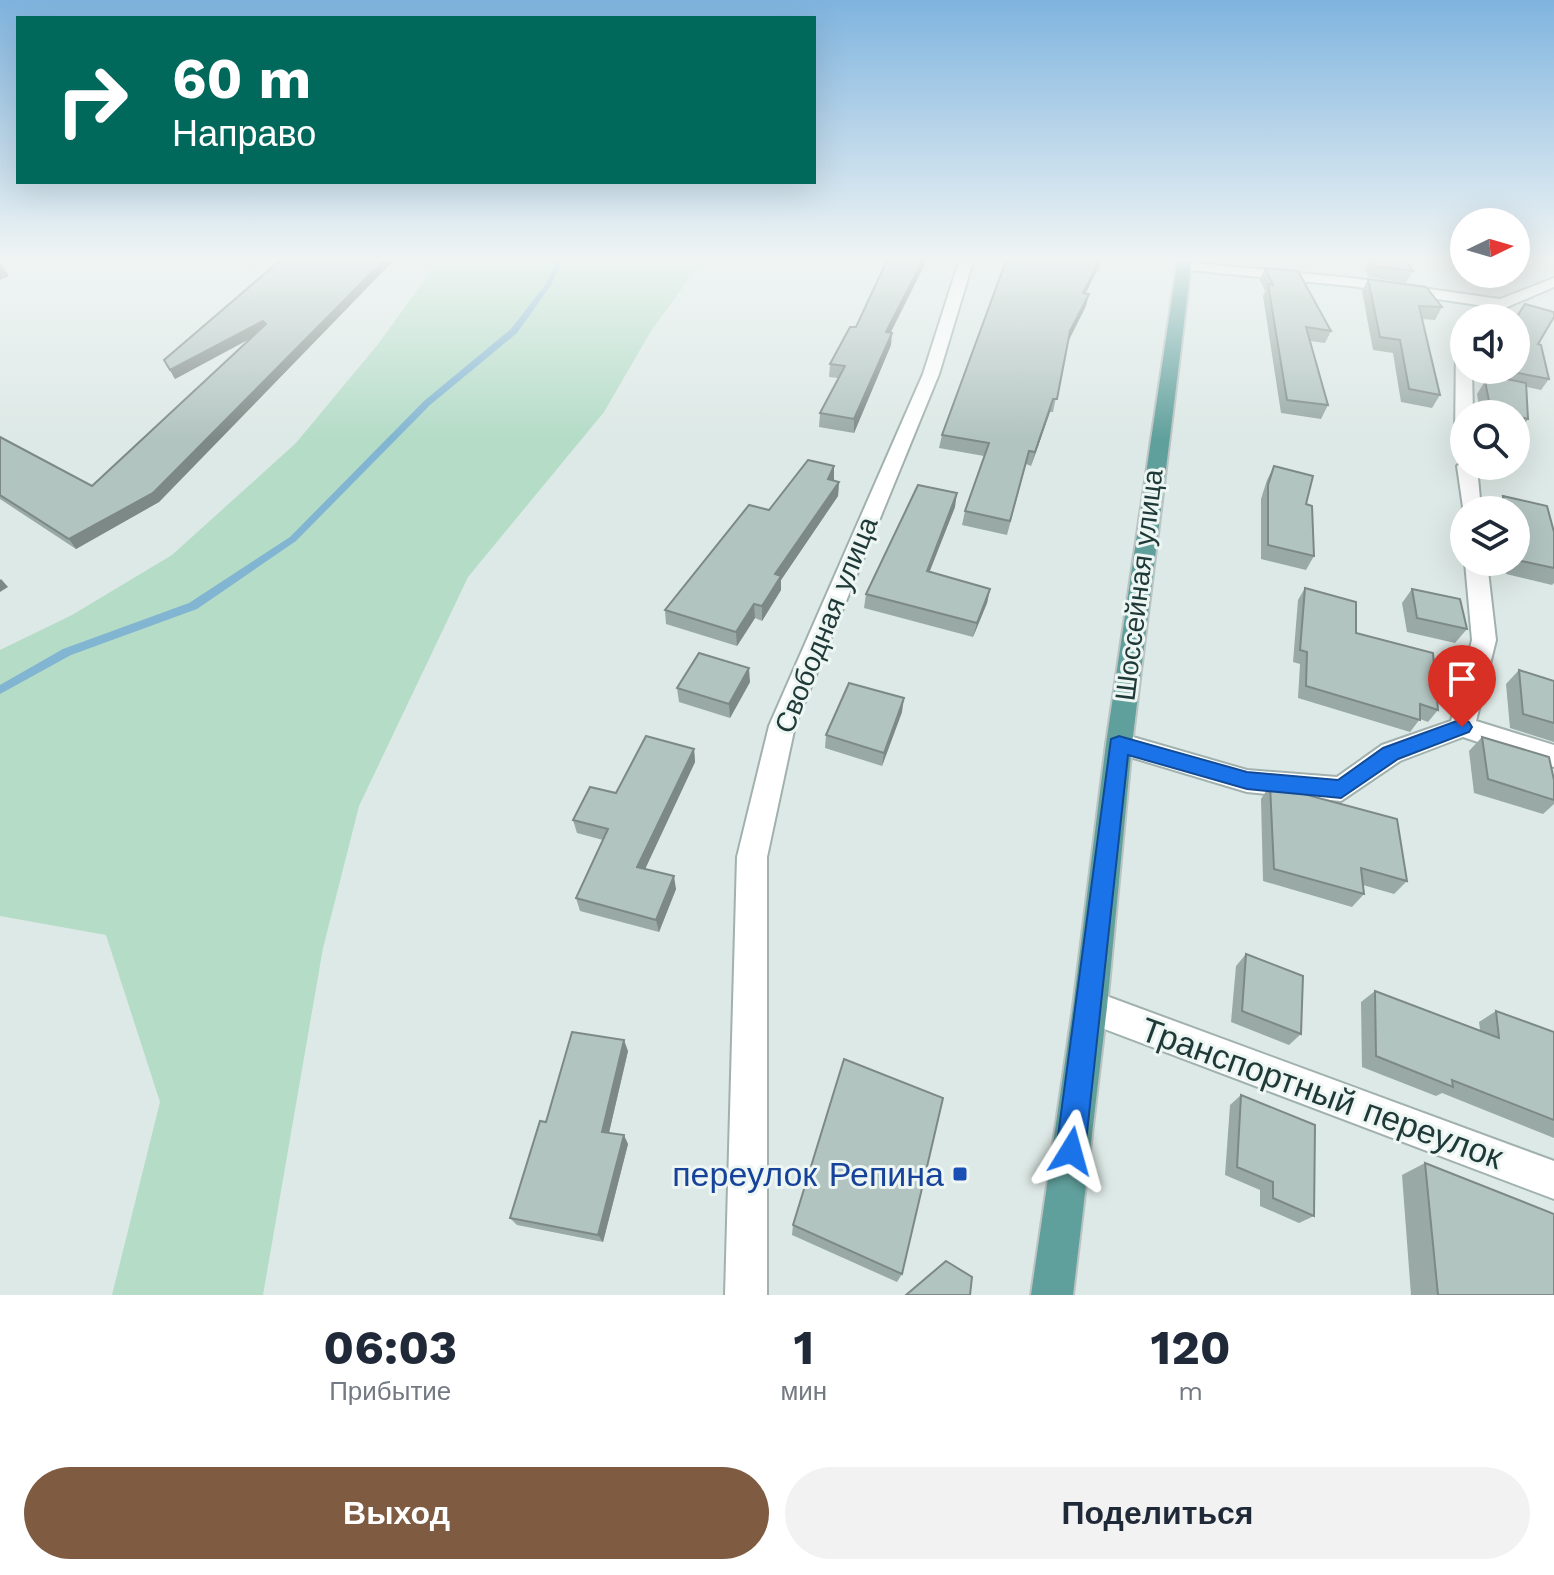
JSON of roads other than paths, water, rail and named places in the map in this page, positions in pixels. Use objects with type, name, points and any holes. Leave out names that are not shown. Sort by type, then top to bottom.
[{"type":"main road","name":"Шоссейная улица","points":[[1052,1295],[1090,1007],[1119,744],[1176,318]]},
{"type":"street","name":"Свободная улица","points":[[746,1295],[752,857],[782,726],[931,374],[948,318]]},
{"type":"street","points":[[1462,727],[1484,640],[1477,576]]},
{"type":"street","points":[[1119,744],[1247,781],[1341,789],[1391,753],[1462,727],[1554,756]]},
{"type":"street","name":"Транспортный переулок","points":[[1090,1007],[1554,1180]]},
{"type":"waterway","points":[[0,690],[67,652],[193,606],[293,539],[427,403],[514,331],[523,318]]},
{"type":"place","name":"переулок Репина","points":[[960,1174]]}]
